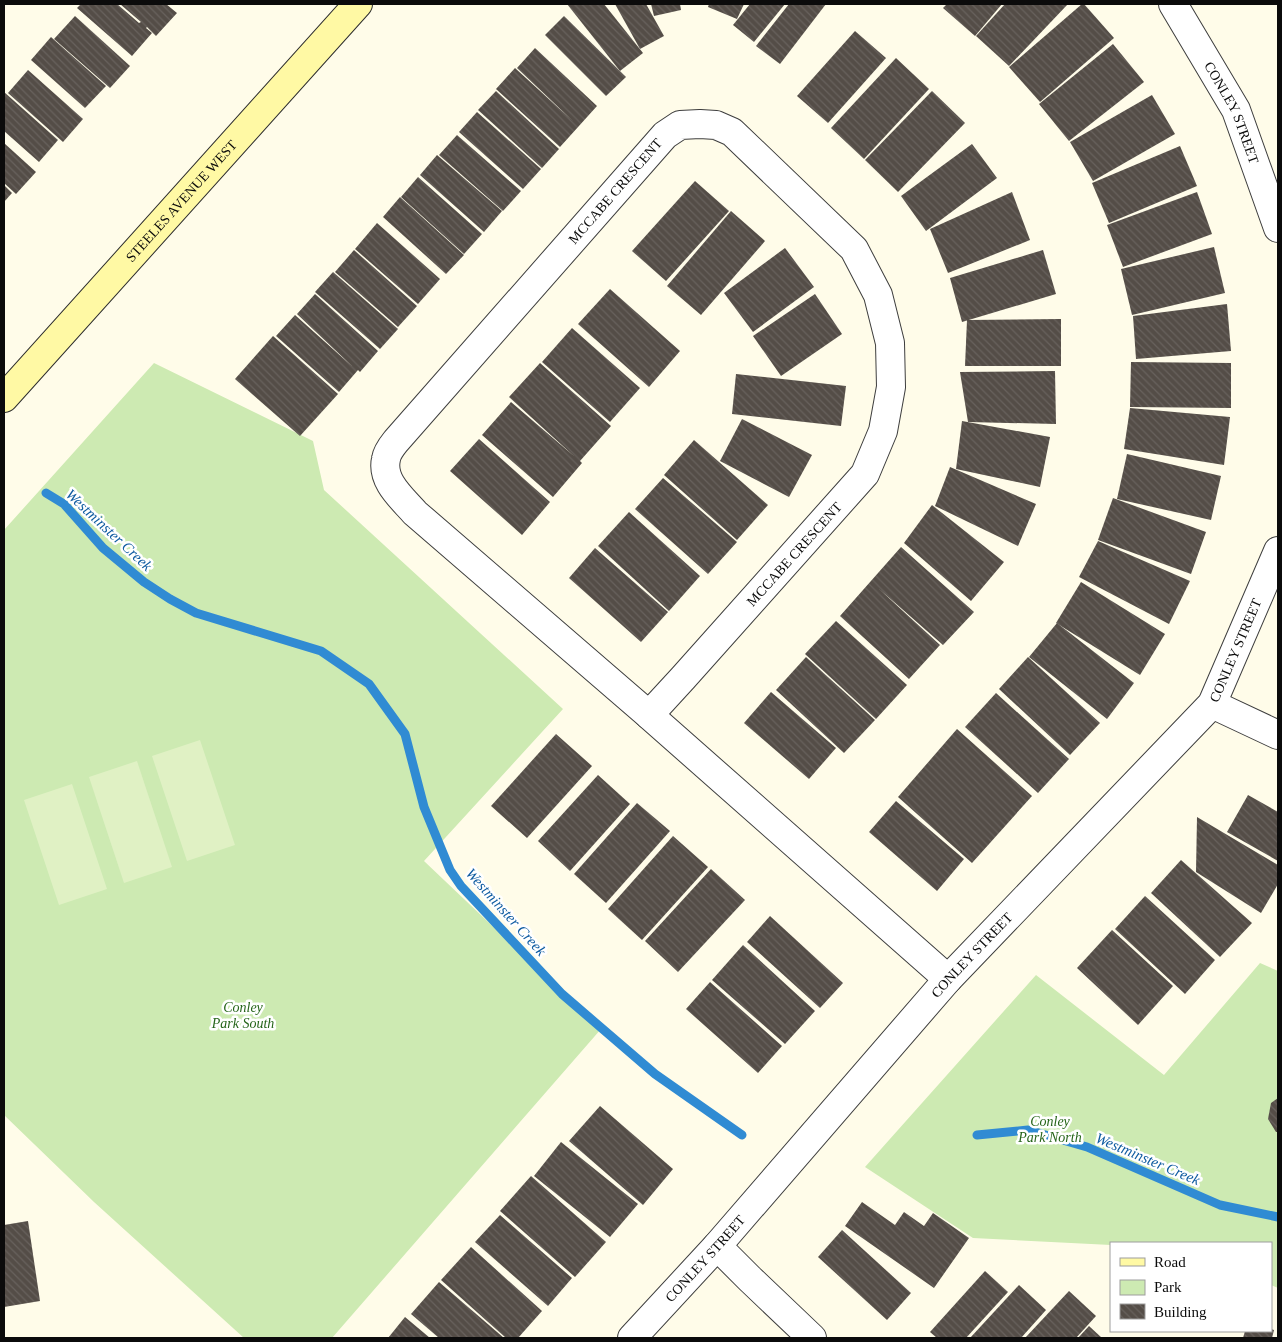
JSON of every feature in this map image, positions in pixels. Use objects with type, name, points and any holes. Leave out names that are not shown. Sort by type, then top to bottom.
[{"type":"main road","name":"STEELES AVENUE WEST","points":[[4,398],[358,4]]},
{"type":"street","name":"CONLEY STREET","points":[[1173,4],[1236,110],[1278,228]]},
{"type":"street","name":"MCCABE CRESCENT","points":[[649,715],[865,474],[883,431],[891,387],[890,342],[878,295],[854,249],[732,132],[716,125],[680,125],[665,134],[396,441],[386,457],[385,473],[392,487],[416,513],[649,715],[948,980]]},
{"type":"street","name":"CONLEY STREET","points":[[632,1338],[717,1246],[948,980],[1212,704],[1278,551]]},
{"type":"street","points":[[1212,704],[1278,735]]},
{"type":"street","points":[[717,1246],[812,1338]]},
{"type":"green space","name":"Conley Park South","points":[[154,363],[313,441],[324,490],[563,709],[424,861],[601,1029],[332,1338],[244,1338],[94,1202],[4,1115],[4,530]]},
{"type":"green space","points":[[200,740],[235,845],[187,861],[152,756]]},
{"type":"green space","points":[[137,761],[172,867],[124,883],[89,777]]},
{"type":"green space","points":[[72,784],[107,889],[59,905],[24,800]]},
{"type":"green space","name":"Conley Park North","points":[[1260,963],[1278,971],[1278,1288],[1272,1285],[1272,1242],[1110,1242],[1110,1245],[973,1238],[865,1167],[1036,975],[1164,1075]]},
{"type":"building","points":[[81,4],[117,4],[139,23],[141,22],[120,4],[166,4],[177,13],[156,36],[147,27],[152,33],[132,56],[77,8]]},
{"type":"building","points":[[567,4],[604,4],[643,53],[620,71]]},
{"type":"building","points":[[615,4],[646,4],[664,36],[640,49]]},
{"type":"building","points":[[651,4],[680,4],[681,10],[654,16]]},
{"type":"building","points":[[709,4],[744,4],[737,19],[708,7]]},
{"type":"building","points":[[750,4],[785,4],[754,42],[733,25]]},
{"type":"building","points":[[789,4],[826,4],[780,64],[756,46]]},
{"type":"building","points":[[947,4],[1002,4],[975,36],[943,8]]},
{"type":"building","points":[[1005,4],[1068,4],[1009,66],[976,36]]},
{"type":"building","points":[[1082,4],[1114,38],[1040,102],[1009,67]]},
{"type":"building","points":[[75,16],[130,66],[110,88],[54,39]]},
{"type":"building","points":[[564,16],[626,77],[606,96],[545,35]]},
{"type":"building","points":[[855,31],[886,58],[828,123],[797,96]]},
{"type":"building","points":[[51,37],[106,86],[85,108],[31,60]]},
{"type":"building","points":[[1113,44],[1144,82],[1069,141],[1039,104]]},
{"type":"building","points":[[535,48],[597,106],[560,147],[496,89],[515,68],[574,122],[517,68]]},
{"type":"building","points":[[896,58],[929,89],[864,159],[831,128]]},
{"type":"building","points":[[28,70],[83,119],[63,142],[8,93]]},
{"type":"building","points":[[496,91],[559,149],[542,168],[478,110]]},
{"type":"building","points":[[932,91],[965,123],[898,192],[865,160]]},
{"type":"building","points":[[4,92],[58,140],[39,162],[4,131]]},
{"type":"building","points":[[1152,95],[1175,134],[1093,181],[1070,142]]},
{"type":"building","points":[[477,112],[541,169],[523,189],[459,132]]},
{"type":"building","points":[[457,135],[521,191],[503,211],[439,155]]},
{"type":"building","points":[[4,143],[36,172],[16,194],[4,183]]},
{"type":"building","points":[[972,144],[997,178],[926,231],[901,196]]},
{"type":"building","points":[[1180,146],[1197,186],[1109,223],[1092,183]]},
{"type":"building","points":[[437,155],[502,211],[484,232],[420,175]]},
{"type":"building","points":[[418,177],[482,234],[464,254],[401,197]]},
{"type":"building","points":[[695,181],[729,211],[666,281],[632,251]]},
{"type":"building","points":[[4,185],[12,193],[4,202]]},
{"type":"building","points":[[1012,192],[1030,240],[948,273],[930,229]]},
{"type":"building","points":[[1197,192],[1212,234],[1123,267],[1107,225]]},
{"type":"building","points":[[400,197],[464,255],[446,274],[383,217]]},
{"type":"building","points":[[731,211],[765,241],[701,315],[667,286]]},
{"type":"building","points":[[377,223],[440,279],[418,304],[355,249]]},
{"type":"building","points":[[1214,247],[1225,293],[1132,315],[1121,269]]},
{"type":"building","points":[[785,248],[814,287],[753,332],[724,293]]},
{"type":"building","points":[[354,250],[417,306],[398,327],[335,272]]},
{"type":"building","points":[[1043,250],[1056,294],[962,322],[950,278]]},
{"type":"building","points":[[333,272],[398,329],[380,349],[315,292]]},
{"type":"building","points":[[610,289],[680,351],[649,387],[578,324]]},
{"type":"building","points":[[315,294],[378,351],[339,392],[276,336],[295,315],[353,367],[297,314]]},
{"type":"building","points":[[815,294],[842,334],[781,376],[753,336]]},
{"type":"building","points":[[1227,304],[1231,351],[1136,359],[1133,316]]},
{"type":"building","points":[[1061,319],[1061,366],[965,366],[967,320]]},
{"type":"building","points":[[572,328],[640,388],[610,422],[542,362]]},
{"type":"building","points":[[273,336],[338,394],[300,436],[235,379]]},
{"type":"building","points":[[1131,362],[1231,363],[1231,408],[1130,407]]},
{"type":"building","points":[[540,363],[611,426],[580,461],[582,463],[553,497],[482,435],[511,402],[575,457],[509,397]]},
{"type":"building","points":[[1055,371],[1056,424],[968,422],[960,372]]},
{"type":"building","points":[[736,374],[846,386],[841,426],[732,414]]},
{"type":"building","points":[[1130,408],[1230,417],[1224,465],[1124,449]]},
{"type":"building","points":[[742,419],[812,455],[789,497],[720,461]]},
{"type":"building","points":[[962,421],[1050,437],[1040,487],[956,469]]},
{"type":"building","points":[[479,439],[550,502],[522,535],[450,471]]},
{"type":"building","points":[[694,440],[768,505],[737,540],[664,475]]},
{"type":"building","points":[[1127,454],[1221,476],[1211,520],[1117,499]]},
{"type":"building","points":[[950,467],[1036,504],[1018,546],[935,506]]},
{"type":"building","points":[[663,478],[737,542],[708,574],[635,509]]},
{"type":"building","points":[[1113,498],[1206,532],[1191,574],[1098,540]]},
{"type":"building","points":[[932,505],[1004,562],[971,601],[904,543]]},
{"type":"building","points":[[629,512],[700,576],[669,611],[598,546]]},
{"type":"building","points":[[1098,541],[1190,581],[1169,624],[1079,577]]},
{"type":"building","points":[[901,547],[974,612],[943,645],[878,588],[940,645],[909,679],[840,616]]},
{"type":"building","points":[[595,548],[668,612],[641,642],[569,578]]},
{"type":"building","points":[[1081,582],[1165,634],[1140,675],[1056,623]]},
{"type":"building","points":[[836,621],[907,685],[876,719],[805,654]]},
{"type":"building","points":[[1057,623],[1134,683],[1107,719],[1029,657]]},
{"type":"building","points":[[806,657],[875,720],[844,753],[776,690]]},
{"type":"building","points":[[1028,657],[1100,723],[1070,755],[999,689]]},
{"type":"building","points":[[771,692],[836,748],[809,779],[744,723]]},
{"type":"building","points":[[996,693],[1069,759],[1038,793],[965,727]]},
{"type":"building","points":[[957,729],[1032,796],[972,863],[898,797]]},
{"type":"building","points":[[556,734],[592,766],[527,838],[491,806]]},
{"type":"building","points":[[598,775],[630,804],[570,871],[538,841]]},
{"type":"building","points":[[1248,795],[1278,812],[1278,861],[1227,832]]},
{"type":"building","points":[[896,801],[964,859],[937,891],[869,832]]},
{"type":"building","points":[[637,803],[670,831],[606,903],[574,874]]},
{"type":"building","points":[[1197,817],[1278,865],[1278,884],[1261,913],[1196,872]]},
{"type":"building","points":[[673,836],[708,867],[642,940],[608,909]]},
{"type":"building","points":[[1181,860],[1252,923],[1220,957],[1151,893]]},
{"type":"building","points":[[711,869],[745,900],[678,972],[645,941]]},
{"type":"building","points":[[1145,896],[1215,960],[1185,994],[1115,929]]},
{"type":"building","points":[[770,916],[843,983],[820,1008],[747,942]]},
{"type":"building","points":[[1112,930],[1173,986],[1138,1025],[1077,968]]},
{"type":"building","points":[[743,945],[815,1011],[785,1044],[712,980]]},
{"type":"building","points":[[710,982],[782,1046],[758,1073],[686,1009]]},
{"type":"building","points":[[1278,1098],[1278,1132],[1276,1132],[1268,1119],[1271,1103]]},
{"type":"building","points":[[600,1106],[673,1169],[643,1205],[569,1141]]},
{"type":"building","points":[[561,1142],[638,1204],[610,1237],[534,1176]]},
{"type":"building","points":[[531,1176],[606,1242],[575,1277],[500,1211]]},
{"type":"building","points":[[862,1202],[895,1225],[904,1212],[924,1226],[933,1213],[969,1238],[934,1288],[845,1226]]},
{"type":"building","points":[[500,1215],[572,1278],[548,1306],[475,1242]]},
{"type":"building","points":[[28,1221],[40,1301],[4,1307],[4,1225]]},
{"type":"building","points":[[842,1230],[911,1293],[887,1320],[818,1257]]},
{"type":"building","points":[[471,1247],[542,1311],[518,1338],[506,1338],[441,1280]]},
{"type":"building","points":[[985,1271],[1008,1292],[966,1338],[937,1338],[930,1332]]},
{"type":"building","points":[[439,1282],[504,1338],[439,1338],[411,1314]]},
{"type":"building","points":[[1019,1285],[1046,1310],[1021,1338],[970,1338]]},
{"type":"building","points":[[1069,1291],[1096,1316],[1076,1338],[1025,1338]]},
{"type":"building","points":[[405,1317],[430,1338],[388,1338]]},
{"type":"building","points":[[1089,1326],[1102,1338],[1078,1338]]},
{"type":"building","points":[[1272,1329],[1274,1330],[1272,1338],[1243,1338],[1245,1332],[1272,1332]]},
{"type":"waterway","name":"Westminster Creek","points":[[46,493],[64,504],[103,548],[144,582],[170,599],[196,613],[321,651],[369,684],[405,734],[424,807],[450,870],[461,886],[562,994],[655,1074],[742,1135]]},
{"type":"waterway","name":"Westminster Creek","points":[[977,1135],[1028,1130],[1087,1147],[1220,1205],[1278,1217]]}]
